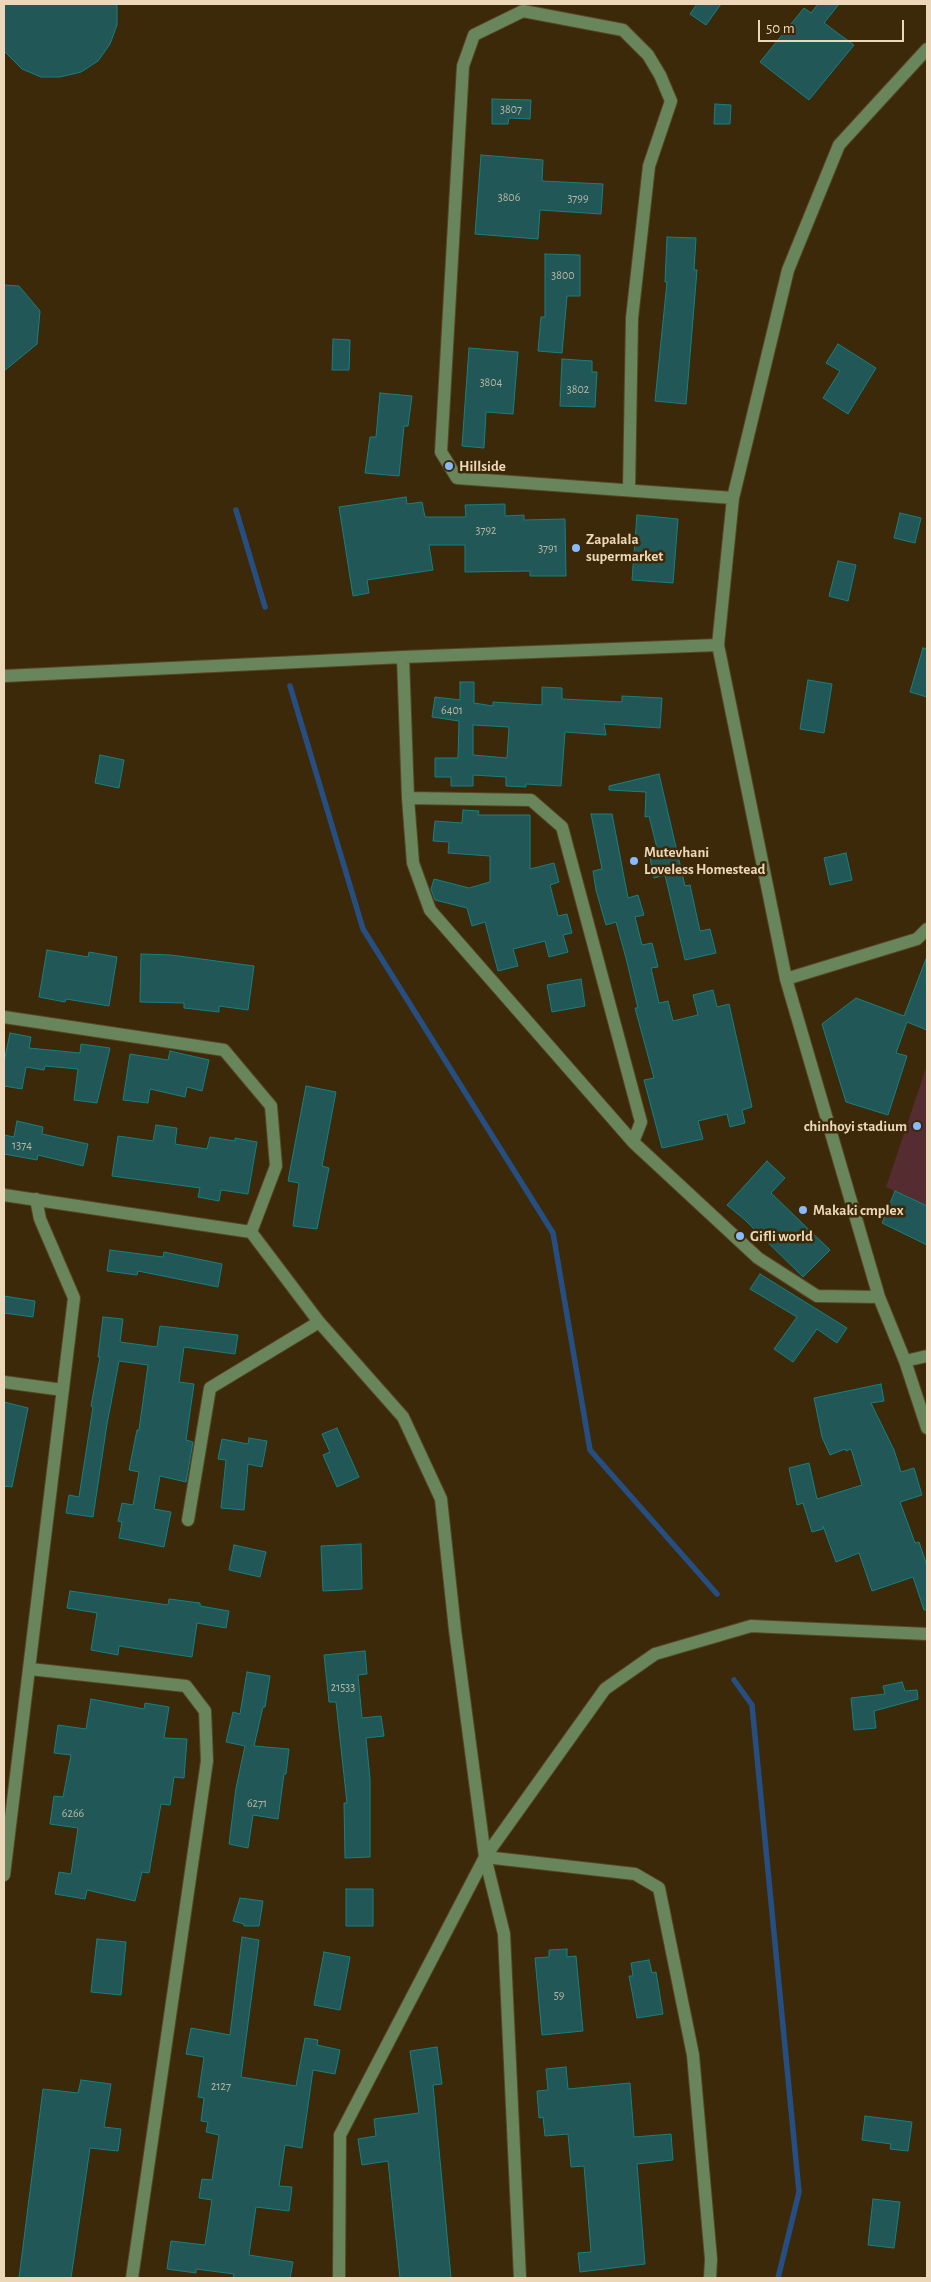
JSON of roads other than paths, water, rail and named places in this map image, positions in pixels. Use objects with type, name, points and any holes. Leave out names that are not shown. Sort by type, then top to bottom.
[{"type":"street","points":[[629,490],[633,308],[649,166],[671,101],[660,75],[648,55],[623,30],[523,11],[474,35],[463,66],[441,452],[457,478],[733,498]]},
{"type":"street","points":[[927,49],[839,145],[788,270],[733,498],[718,646],[786,979],[879,1297],[905,1361],[927,1428]]},
{"type":"street","points":[[4,676],[404,657],[718,646]]},
{"type":"street","points":[[404,657],[408,798],[413,863],[430,910],[634,1142],[758,1258],[817,1296],[879,1297]]},
{"type":"street","points":[[408,798],[531,800],[562,827],[641,1122],[634,1142]]},
{"type":"street","points":[[786,979],[917,939],[927,929]]},
{"type":"street","points":[[4,1017],[224,1050],[272,1106],[276,1166],[251,1232]]},
{"type":"street","points":[[4,1194],[251,1232],[319,1322],[403,1418],[441,1499],[455,1630],[485,1857],[504,1934],[520,2278]]},
{"type":"street","points":[[4,1875],[74,1298],[40,1219],[36,1199]]},
{"type":"street","points":[[188,1520],[210,1388],[319,1322]]},
{"type":"street","points":[[905,1361],[927,1356]]},
{"type":"street","points":[[4,1382],[63,1390]]},
{"type":"street","points":[[339,2278],[340,2135],[485,1857],[605,1689],[655,1654],[751,1626],[927,1634]]},
{"type":"street","points":[[30,1669],[186,1686],[206,1711],[207,1761],[132,2278]]},
{"type":"street","points":[[485,1857],[635,1874],[659,1888],[693,2055],[711,2259],[710,2278]]},
{"type":"waterway","points":[[236,510],[265,607]]},
{"type":"waterway","points":[[290,686],[363,929],[553,1233],[590,1450],[717,1594]]},
{"type":"waterway","points":[[734,1680],[752,1705],[799,2192],[778,2278]]},
{"type":"place","name":"Hillside","points":[[449,466]]},
{"type":"place","name":"Zapalala supermarket","points":[[576,548]]},
{"type":"place","name":"Mutevhani Loveless Homestead","points":[[634,861]]},
{"type":"place","name":"chinhoyi stadium","points":[[917,1126]]},
{"type":"place","name":"Makaki cmplex","points":[[803,1210]]},
{"type":"place","name":"Gifli world","points":[[740,1236]]}]
